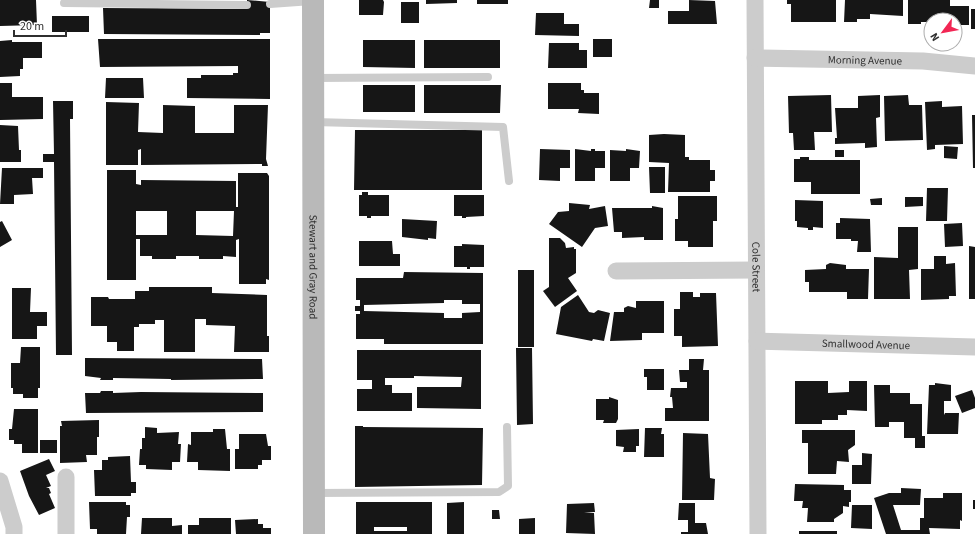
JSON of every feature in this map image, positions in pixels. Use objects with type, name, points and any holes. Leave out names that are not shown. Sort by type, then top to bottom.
[{"type":"main road","name":"Stewart and Gray Road","points":[[313,0],[314,534]]},
{"type":"street","name":"Cole Street","points":[[755,0],[758,534]]},
{"type":"street","name":"Morning Avenue","points":[[755,58],[923,61],[975,66]]},
{"type":"street","points":[[616,271],[756,270]]},
{"type":"street","name":"Smallwood Avenue","points":[[757,341],[975,346]]},
{"type":"street","points":[[66,477],[66,534]]},
{"type":"street","points":[[0,480],[14,527],[14,534]]},
{"type":"lane","points":[[270,4],[313,0]]},
{"type":"lane","points":[[64,3],[246,5]]},
{"type":"lane","points":[[313,78],[488,77]]},
{"type":"lane","points":[[313,122],[503,127],[509,181]]},
{"type":"lane","points":[[314,494],[499,492],[508,486],[507,428]]},
{"type":"building","points":[[0,0],[36,0],[37,25],[0,26]]},
{"type":"building","points":[[247,0],[270,2],[270,33],[260,33],[260,35],[104,34],[103,8],[247,9]]},
{"type":"building","points":[[359,0],[383,0],[383,15],[359,15]]},
{"type":"building","points":[[426,0],[457,0],[457,3],[426,4]]},
{"type":"building","points":[[477,0],[508,0],[508,4],[477,4]]},
{"type":"building","points":[[650,0],[659,0],[659,8],[649,8]]},
{"type":"building","points":[[689,0],[715,1],[717,24],[668,24],[668,11],[689,11]]},
{"type":"building","points":[[787,0],[836,0],[836,22],[791,22],[791,4],[787,4]]},
{"type":"building","points":[[845,0],[903,0],[903,16],[870,14],[870,19],[857,19],[857,22],[844,22]]},
{"type":"building","points":[[908,0],[950,0],[950,6],[969,6],[969,25],[963,25],[963,12],[923,12],[923,22],[921,22],[921,24],[908,24]]},
{"type":"building","points":[[401,2],[419,2],[419,23],[401,23]]},
{"type":"building","points":[[971,9],[975,9],[975,29],[971,29]]},
{"type":"building","points":[[536,13],[564,13],[564,24],[579,24],[579,36],[535,35]]},
{"type":"building","points":[[52,16],[89,16],[89,32],[52,32]]},
{"type":"building","points":[[98,39],[270,39],[270,99],[187,98],[187,78],[201,78],[201,75],[233,75],[233,73],[238,73],[238,66],[100,67]]},
{"type":"building","points":[[593,39],[612,39],[612,57],[593,57]]},
{"type":"building","points":[[12,40],[12,42],[42,42],[42,58],[23,58],[23,69],[20,69],[20,76],[0,77],[0,41]]},
{"type":"building","points":[[363,40],[415,40],[415,68],[363,67]]},
{"type":"building","points":[[424,40],[500,40],[500,68],[424,68]]},
{"type":"building","points":[[549,43],[579,43],[579,50],[587,50],[587,68],[548,68]]},
{"type":"building","points":[[106,78],[143,78],[144,98],[105,98]]},
{"type":"building","points":[[0,83],[12,83],[12,97],[43,97],[43,119],[0,120]]},
{"type":"building","points":[[548,83],[581,83],[581,90],[584,90],[584,93],[599,93],[599,114],[578,113],[579,109],[548,109]]},
{"type":"building","points":[[363,85],[415,85],[415,112],[363,112]]},
{"type":"building","points":[[424,85],[501,85],[500,113],[424,113]]},
{"type":"building","points":[[831,95],[832,132],[814,132],[815,150],[794,150],[793,133],[789,133],[788,96]]},
{"type":"building","points":[[880,95],[880,117],[876,118],[877,147],[865,148],[865,143],[835,144],[835,138],[837,138],[835,108],[858,108],[858,96]]},
{"type":"building","points":[[908,95],[909,105],[922,105],[923,140],[885,141],[884,96]]},
{"type":"building","points":[[53,101],[73,101],[73,119],[70,119],[72,355],[56,355],[54,162],[43,162],[43,154],[54,154]]},
{"type":"building","points":[[942,101],[942,107],[962,106],[963,144],[935,145],[935,149],[927,150],[925,102]]},
{"type":"building","points":[[106,102],[139,103],[138,132],[163,133],[163,105],[195,106],[195,133],[234,133],[234,105],[268,105],[266,159],[268,166],[262,166],[262,164],[141,165],[141,149],[138,150],[138,165],[106,165]]},
{"type":"building","points":[[972,115],[975,115],[975,168],[973,168]]},
{"type":"building","points":[[0,125],[18,126],[21,162],[0,162]]},
{"type":"building","points":[[355,130],[482,130],[482,190],[354,190]]},
{"type":"building","points":[[649,135],[685,135],[685,157],[689,157],[689,160],[710,160],[710,170],[715,170],[715,181],[710,181],[710,192],[668,192],[669,163],[649,162]]},
{"type":"building","points":[[944,146],[958,147],[957,159],[944,158]]},
{"type":"building","points":[[540,149],[570,150],[570,168],[560,168],[560,181],[539,180]]},
{"type":"building","points":[[575,149],[591,151],[591,149],[595,149],[595,151],[605,151],[605,168],[595,168],[595,181],[575,181]]},
{"type":"building","points":[[626,149],[640,151],[639,168],[630,168],[630,181],[610,181],[610,150],[626,151]]},
{"type":"building","points":[[835,150],[844,150],[844,157],[835,157]]},
{"type":"building","points":[[800,157],[809,157],[809,160],[860,160],[860,194],[811,194],[811,182],[794,182],[794,159],[800,159]]},
{"type":"building","points":[[649,167],[665,167],[665,193],[650,193]]},
{"type":"building","points":[[2,168],[43,168],[43,178],[32,178],[33,194],[14,195],[14,204],[0,204]]},
{"type":"building","points":[[107,170],[136,170],[136,184],[141,185],[141,180],[236,181],[236,207],[238,207],[238,173],[267,173],[269,176],[269,280],[266,279],[266,284],[239,284],[239,239],[236,240],[236,257],[223,256],[223,259],[199,259],[199,256],[176,256],[176,259],[152,259],[152,256],[140,256],[140,239],[136,239],[136,280],[107,280]],"holes":[[[136,211],[167,211],[167,235],[136,235]],[[196,211],[234,211],[233,236],[196,235]]]},
{"type":"building","points":[[927,188],[948,188],[947,221],[926,221]]},
{"type":"building","points":[[362,192],[368,192],[368,195],[389,195],[389,216],[371,216],[371,218],[367,218],[367,216],[359,216],[359,195],[362,195]]},
{"type":"building","points":[[454,195],[484,195],[484,216],[462,218],[462,216],[454,216]]},
{"type":"building","points":[[678,196],[717,196],[717,221],[713,221],[713,247],[688,247],[688,241],[675,241],[675,219],[678,219]]},
{"type":"building","points":[[905,197],[923,197],[923,206],[905,207]]},
{"type":"building","points":[[882,198],[882,205],[871,205],[870,199]]},
{"type":"building","points":[[795,200],[823,201],[823,228],[813,227],[813,230],[808,230],[808,228],[797,227],[797,221],[795,221]]},
{"type":"building","points":[[569,203],[590,205],[589,209],[605,206],[608,226],[595,228],[582,247],[549,224],[558,212],[569,211]]},
{"type":"building","points":[[652,206],[663,208],[663,240],[644,240],[644,237],[622,238],[622,232],[614,232],[612,208],[652,208]]},
{"type":"building","points":[[840,218],[870,219],[871,252],[857,252],[858,241],[851,241],[851,239],[836,239],[836,223],[840,223]]},
{"type":"building","points":[[402,219],[437,221],[436,239],[428,238],[428,240],[402,237]]},
{"type":"building","points":[[2,221],[12,240],[0,247],[0,222]]},
{"type":"building","points":[[962,223],[963,246],[945,247],[944,224]]},
{"type":"building","points":[[898,227],[918,227],[918,269],[909,270],[910,299],[874,299],[874,257],[898,258]]},
{"type":"building","points":[[549,238],[560,238],[565,243],[566,248],[574,247],[574,249],[576,249],[576,273],[568,278],[577,291],[555,307],[543,291],[549,287]]},
{"type":"building","points":[[359,241],[392,241],[393,254],[400,254],[400,266],[359,266]]},
{"type":"building","points":[[462,244],[484,245],[484,267],[470,267],[470,269],[467,269],[467,267],[454,267],[454,246],[462,246]]},
{"type":"building","points":[[969,246],[975,247],[975,299],[969,299]]},
{"type":"building","points":[[934,256],[946,256],[946,264],[955,263],[956,296],[949,296],[949,299],[921,300],[921,269],[934,269]]},
{"type":"building","points":[[830,263],[846,265],[846,269],[869,269],[868,299],[847,299],[847,292],[809,292],[809,282],[805,282],[805,270],[826,269],[826,265]]},
{"type":"building","points":[[518,270],[534,270],[534,347],[518,347]]},
{"type":"building","points":[[404,272],[483,273],[483,344],[384,344],[384,339],[356,339],[356,314],[360,314],[360,311],[355,311],[355,306],[360,306],[360,300],[356,300],[356,278],[403,278]],"holes":[[[444,300],[462,300],[462,304],[480,304],[480,312],[462,313],[462,318],[444,318],[444,313],[364,311],[364,305],[444,303]]]},
{"type":"building","points":[[149,287],[212,287],[212,293],[267,295],[267,336],[269,336],[269,352],[234,352],[235,326],[206,325],[206,319],[195,319],[195,352],[164,352],[164,320],[155,320],[155,324],[139,324],[139,327],[134,327],[134,351],[117,351],[117,342],[107,342],[107,326],[91,326],[91,297],[135,299],[135,291],[149,291]]},
{"type":"building","points":[[12,288],[31,288],[30,312],[47,312],[47,326],[37,326],[37,339],[12,339]]},
{"type":"building","points":[[680,292],[693,292],[693,297],[700,297],[700,293],[716,293],[718,346],[682,347],[682,336],[674,336],[674,309],[680,309]]},
{"type":"building","points":[[578,295],[589,312],[594,313],[598,310],[610,313],[604,341],[593,339],[592,341],[556,334],[561,307]]},
{"type":"building","points":[[636,301],[664,301],[664,333],[642,333],[642,340],[610,341],[614,312],[624,312],[624,308],[628,306],[636,308]]},
{"type":"building","points":[[21,347],[40,347],[40,388],[38,388],[38,398],[23,398],[23,394],[13,394],[13,388],[11,388],[11,363],[20,363]]},
{"type":"building","points":[[516,348],[532,348],[533,424],[517,425]]},
{"type":"building","points":[[357,350],[481,350],[481,409],[417,408],[417,387],[461,387],[462,377],[414,376],[414,378],[385,378],[385,385],[392,385],[392,393],[412,393],[412,411],[357,411],[357,389],[372,389],[372,380],[357,380]]},
{"type":"building","points":[[85,358],[262,359],[263,379],[171,380],[113,378],[113,380],[100,380],[101,378],[85,376]]},
{"type":"building","points":[[689,359],[704,359],[703,370],[709,370],[709,421],[665,421],[665,408],[673,408],[672,397],[670,397],[671,388],[687,388],[687,382],[680,382],[679,370],[689,370]]},
{"type":"building","points":[[644,369],[664,369],[664,390],[647,390],[647,377],[644,377]]},
{"type":"building","points":[[795,381],[828,381],[828,393],[849,392],[849,381],[867,381],[867,411],[847,410],[847,415],[838,415],[838,420],[822,420],[822,424],[795,424]]},
{"type":"building","points":[[935,383],[951,385],[951,401],[944,401],[944,415],[945,413],[959,413],[958,434],[927,434],[929,385],[935,385]]},
{"type":"building","points":[[874,385],[890,385],[890,393],[910,393],[910,404],[922,404],[922,436],[925,436],[925,448],[915,448],[915,438],[904,438],[904,422],[889,422],[889,427],[875,427]]},
{"type":"building","points":[[972,390],[975,398],[975,408],[962,413],[955,396]]},
{"type":"building","points":[[101,391],[113,391],[113,393],[263,393],[263,412],[86,413],[85,393],[100,393]]},
{"type":"building","points":[[609,397],[618,400],[618,419],[616,423],[603,423],[604,420],[596,420],[596,399],[609,399]]},
{"type":"building","points":[[14,409],[38,409],[38,453],[22,453],[22,444],[14,444],[14,440],[9,440],[9,429],[12,429]]},
{"type":"building","points":[[99,420],[97,455],[86,455],[87,462],[60,463],[61,421]]},
{"type":"building","points":[[355,426],[483,428],[482,485],[355,487]]},
{"type":"building","points":[[145,427],[157,428],[157,433],[179,432],[178,444],[181,444],[180,462],[172,462],[172,470],[146,469],[146,465],[139,465],[140,449],[142,449],[142,438],[145,438]]},
{"type":"building","points":[[645,428],[662,428],[661,434],[664,434],[664,457],[644,457]]},
{"type":"building","points":[[213,429],[225,429],[227,449],[230,449],[230,471],[198,470],[198,462],[187,462],[188,444],[191,445],[191,432],[213,432]]},
{"type":"building","points":[[639,429],[639,446],[636,446],[636,452],[623,452],[624,447],[616,446],[616,430]]},
{"type":"building","points":[[802,430],[855,430],[855,445],[848,450],[849,462],[837,461],[836,474],[808,474],[808,443],[802,443]]},
{"type":"building","points":[[683,433],[708,434],[710,478],[715,479],[714,500],[682,500]]},
{"type":"building","points":[[239,434],[266,434],[268,446],[271,446],[271,460],[262,460],[262,465],[258,465],[258,469],[235,469],[235,449],[239,449]]},
{"type":"building","points":[[40,440],[57,440],[57,453],[40,453]]},
{"type":"building","points":[[862,453],[872,454],[871,484],[852,484],[852,465],[862,465]]},
{"type":"building","points":[[130,456],[131,482],[136,482],[136,493],[131,493],[131,496],[95,496],[94,470],[102,470],[102,460],[108,460],[108,457]]},
{"type":"building","points":[[49,459],[55,471],[46,475],[51,486],[46,488],[49,488],[51,493],[49,494],[55,508],[39,515],[29,496],[20,471]]},
{"type":"building","points":[[795,484],[844,485],[844,490],[851,490],[851,502],[849,502],[849,507],[843,506],[843,513],[834,519],[834,522],[807,522],[808,508],[802,508],[803,501],[794,501]]},
{"type":"building","points":[[901,488],[921,489],[920,505],[893,505],[901,530],[920,530],[920,518],[924,518],[924,498],[943,498],[943,493],[962,493],[962,521],[960,520],[960,529],[929,528],[930,534],[886,534],[874,498],[889,493],[901,493]]},
{"type":"building","points":[[973,500],[975,500],[975,509],[973,509]]},
{"type":"building","points":[[89,502],[126,502],[126,505],[130,505],[130,517],[127,517],[126,534],[97,534],[97,529],[90,529]]},
{"type":"building","points":[[356,502],[432,502],[432,534],[356,534]],"holes":[[[374,527],[407,527],[407,531],[374,531]]]},
{"type":"building","points":[[464,502],[464,534],[447,534],[447,503]]},
{"type":"building","points":[[594,503],[595,512],[584,512],[594,513],[595,534],[566,533],[567,504]]},
{"type":"building","points":[[679,503],[695,503],[695,523],[706,523],[708,534],[681,534],[681,532],[688,532],[688,520],[678,520]]},
{"type":"building","points":[[852,505],[872,505],[872,529],[851,528]]},
{"type":"building","points":[[492,510],[499,510],[500,519],[492,519]]},
{"type":"building","points":[[142,518],[172,518],[172,526],[182,525],[182,534],[141,534]]},
{"type":"building","points":[[199,518],[231,518],[231,534],[188,534],[188,525],[199,525]]},
{"type":"building","points":[[535,518],[535,534],[519,534],[519,519]]},
{"type":"building","points":[[258,519],[258,524],[263,524],[263,528],[271,528],[271,534],[236,534],[235,520]]},
{"type":"building","points":[[799,531],[837,531],[837,534],[799,534]]}]
